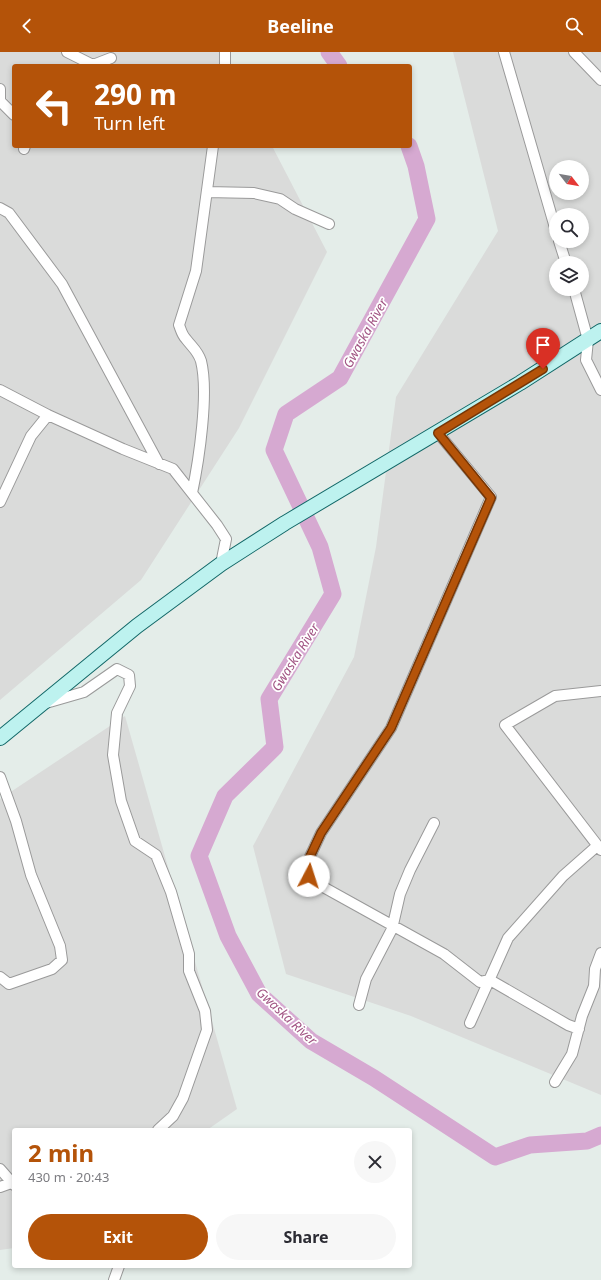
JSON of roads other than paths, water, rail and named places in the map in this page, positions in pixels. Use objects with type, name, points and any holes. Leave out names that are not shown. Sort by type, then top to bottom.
[{"type":"main road","points":[[1,735],[42,704],[137,626],[221,564],[285,523],[438,433],[588,340],[601,330]]},
{"type":"street","points":[[67,52],[91,64]]},
{"type":"street","points":[[225,64],[226,52]]},
{"type":"street","points":[[504,52],[549,208]]},
{"type":"street","points":[[574,52],[601,80]]},
{"type":"street","points":[[98,64],[111,58]]},
{"type":"street","points":[[0,89],[0,101],[12,113]]},
{"type":"street","points":[[192,492],[200,441],[203,383],[201,362],[196,349],[184,338],[179,326],[196,271],[213,148]]},
{"type":"street","points":[[207,192],[254,193],[280,199],[295,209],[329,224]]},
{"type":"street","points":[[0,208],[9,213],[62,284],[159,464]]},
{"type":"street","points":[[576,296],[588,340],[586,360],[601,390]]},
{"type":"street","points":[[0,390],[48,415],[173,469],[217,524],[226,539],[221,564]]},
{"type":"street","points":[[0,502],[30,436],[48,415]]},
{"type":"street","points":[[438,433],[491,498],[391,728],[321,833],[307,863],[309,876],[316,883],[444,954],[480,982],[490,980],[568,1025],[579,1029]]},
{"type":"street","points":[[42,704],[84,692],[117,668],[129,675],[130,686],[117,714],[113,755],[121,801],[135,841],[156,855],[171,892],[189,954],[189,971],[205,1011],[208,1030],[183,1098],[173,1116],[160,1128]]},
{"type":"street","points":[[470,1023],[508,938],[563,876],[599,848],[505,725],[555,696],[601,691]]},
{"type":"street","points":[[0,776],[16,820],[31,875],[60,946],[62,960],[52,969],[9,984],[0,976]]},
{"type":"street","points":[[359,1005],[366,979],[385,944],[407,876],[434,823]]},
{"type":"street","points":[[555,1082],[572,1054],[594,986],[595,969],[601,953]]},
{"type":"street","points":[[0,1169],[12,1184],[0,1187]]},
{"type":"street","points":[[114,1280],[117,1268]]},
{"type":"waterway","name":"Gwaska River","points":[[329,52],[338,64]]},
{"type":"waterway","name":"Gwaska River","points":[[410,148],[416,166],[427,219],[340,378],[286,414],[274,450],[320,547],[333,594],[269,699],[275,747],[225,796],[199,856],[228,936],[259,994],[311,1041],[374,1078],[495,1157],[530,1145],[587,1141],[601,1135]]}]
